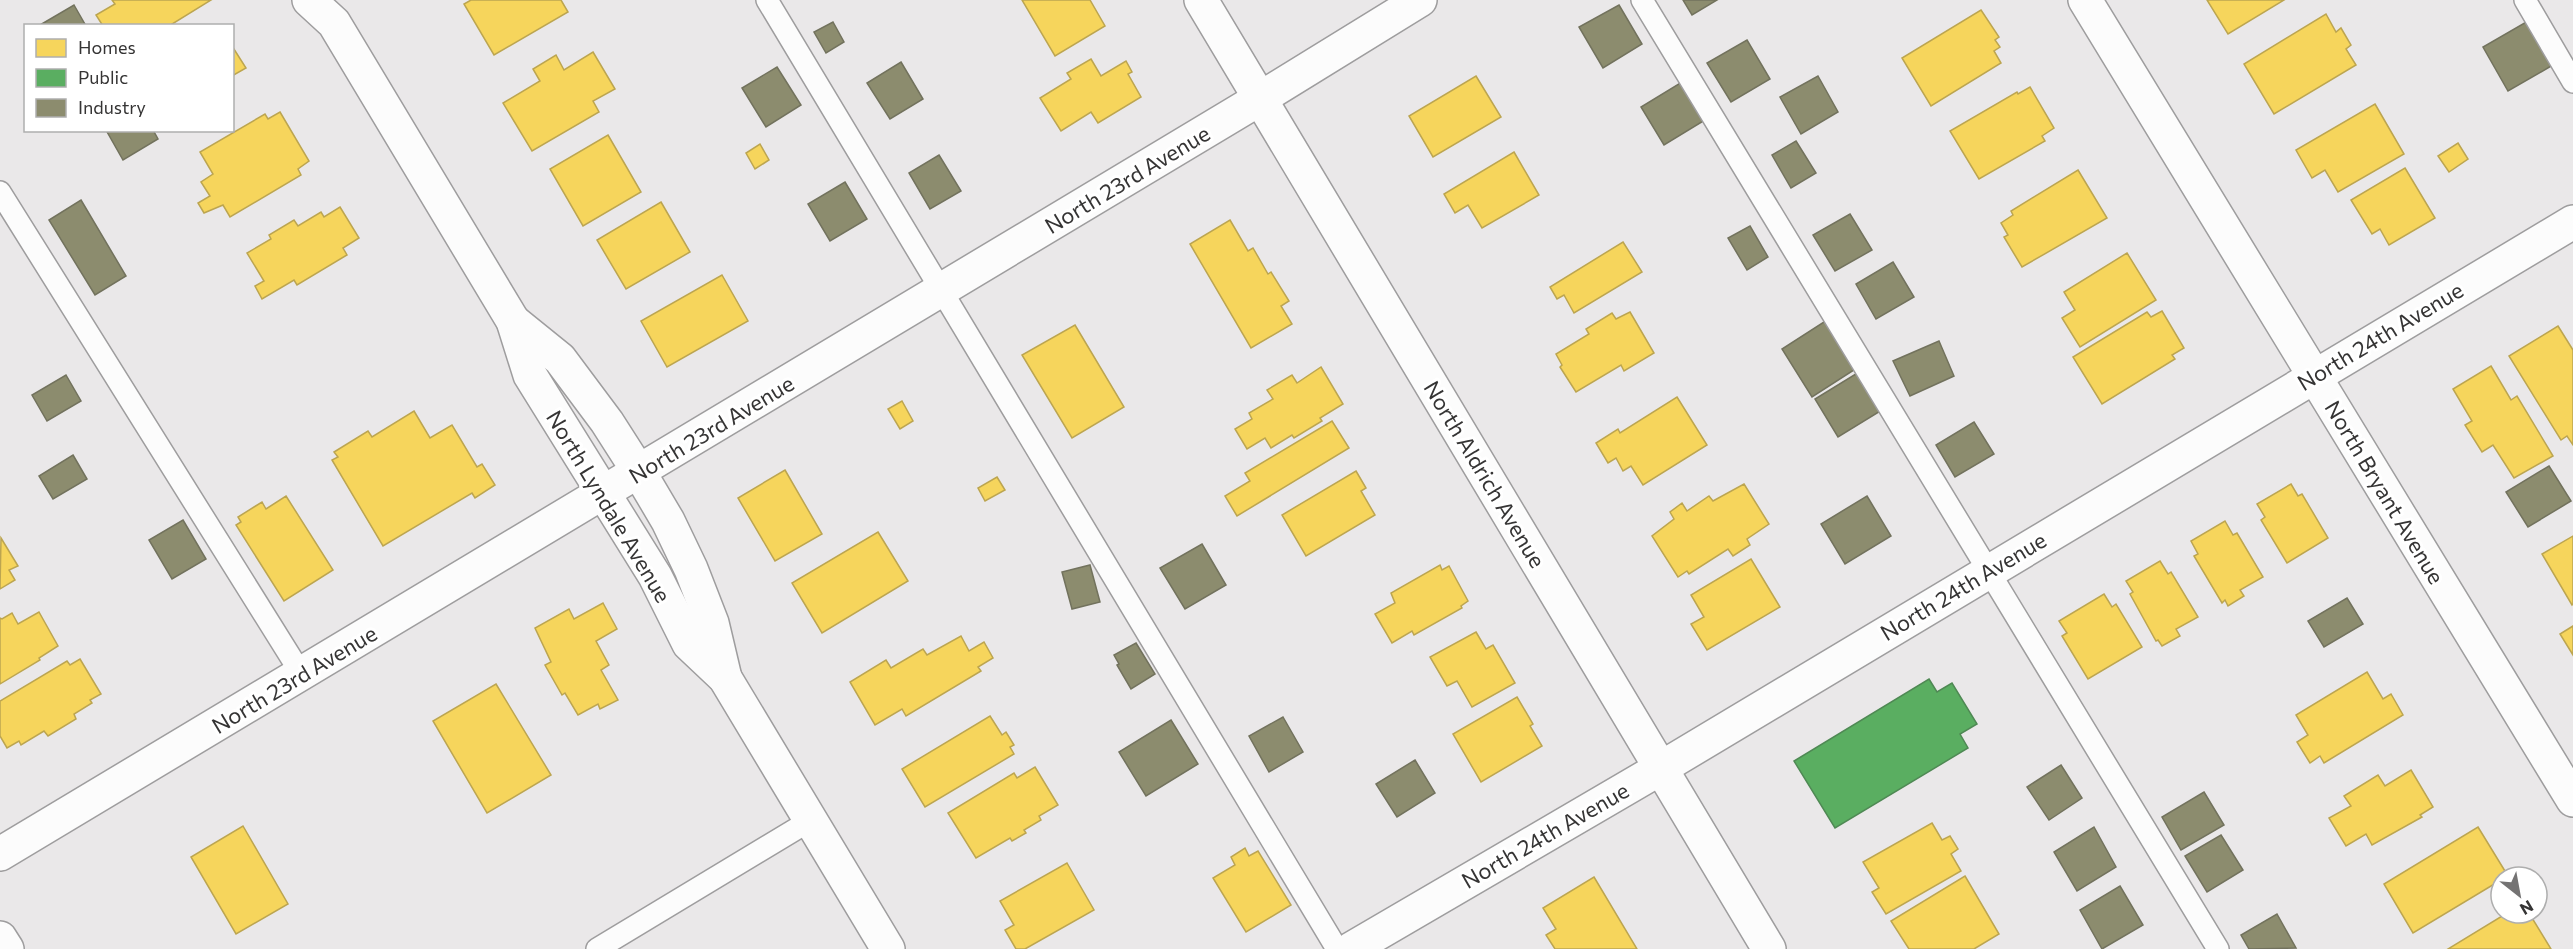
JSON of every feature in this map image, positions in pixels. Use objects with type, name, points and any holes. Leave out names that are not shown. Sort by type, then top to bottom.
[{"type":"street","name":"North Lyndale Avenue","points":[[309,0],[331,12],[513,321],[530,375],[655,576],[689,644],[725,678],[888,949]]},
{"type":"street","name":"North Aldrich Avenue","points":[[1201,0],[1769,949]]},
{"type":"street","name":"North 23rd Avenue","points":[[0,854],[302,675],[1420,0]]},
{"type":"street","name":"North Bryant Avenue","points":[[2085,0],[2573,800]]},
{"type":"street","name":"North 24th Avenue","points":[[1351,949],[1660,768],[2573,222]]},
{"type":"street","name":"North Lyndale Avenue","points":[[513,321],[567,367],[607,422],[639,472],[668,521],[691,568],[712,623],[725,678]]},
{"type":"street","points":[[0,938],[7,949]]},
{"type":"lane","points":[[767,0],[1337,949]]},
{"type":"lane","points":[[1642,0],[2217,949]]},
{"type":"lane","points":[[2525,0],[2573,82]]},
{"type":"lane","points":[[0,192],[302,675]]},
{"type":"lane","points":[[597,949],[811,820]]},
{"type":"building: Homes","points":[[112,0],[211,0],[172,24],[102,24],[96,15],[115,4]]},
{"type":"building: Homes","points":[[471,0],[561,0],[568,12],[494,55],[464,4]]},
{"type":"building: Homes","points":[[1022,0],[1090,0],[1105,26],[1055,56]]},
{"type":"building: Homes","points":[[2207,0],[2284,0],[2228,34]]},
{"type":"building: Homes","points":[[1981,10],[1999,37],[1995,40],[2000,47],[1994,51],[2001,63],[1931,106],[1902,58]]},
{"type":"building: Homes","points":[[2326,14],[2336,32],[2341,28],[2351,45],[2346,49],[2356,65],[2274,114],[2244,64]]},
{"type":"building: Homes","points":[[234,49],[246,68],[234,75]]},
{"type":"building: Homes","points":[[593,52],[615,89],[593,101],[599,112],[532,151],[503,103],[540,81],[533,69],[556,55],[564,70]]},
{"type":"building: Homes","points":[[1091,59],[1101,76],[1126,61],[1132,72],[1128,74],[1141,97],[1098,123],[1091,112],[1061,131],[1040,98],[1071,79],[1067,73]]},
{"type":"building: Homes","points":[[1476,76],[1501,117],[1433,157],[1409,116]]},
{"type":"building: Homes","points":[[2030,87],[2054,128],[2042,136],[2045,141],[1979,179],[1950,131],[2017,92],[2018,94]]},
{"type":"building: Homes","points":[[2375,104],[2404,154],[2338,192],[2325,170],[2312,178],[2296,150]]},
{"type":"building: Homes","points":[[280,112],[309,161],[298,169],[301,175],[230,217],[223,205],[204,213],[198,203],[210,196],[201,182],[213,174],[200,152],[265,114],[268,119]]},
{"type":"building: Homes","points":[[608,135],[641,192],[583,226],[550,169]]},
{"type":"building: Homes","points":[[2458,143],[2468,159],[2449,172],[2438,156]]},
{"type":"building: Homes","points":[[760,144],[769,160],[755,169],[746,153]]},
{"type":"building: Homes","points":[[1514,152],[1539,195],[1482,228],[1468,205],[1455,213],[1444,194]]},
{"type":"building: Homes","points":[[2405,168],[2435,218],[2389,245],[2380,229],[2372,234],[2351,200]]},
{"type":"building: Homes","points":[[2078,170],[2107,218],[2022,267],[2004,237],[2008,235],[2001,223],[2013,215],[2011,211]]},
{"type":"building: Homes","points":[[661,202],[690,252],[626,289],[597,240]]},
{"type":"building: Homes","points":[[340,207],[359,238],[343,248],[347,255],[297,285],[294,280],[262,299],[255,286],[264,281],[247,253],[271,239],[269,235],[294,220],[298,226],[321,212],[324,217]]},
{"type":"building: Homes","points":[[1230,220],[1248,251],[1253,248],[1268,274],[1271,272],[1289,301],[1281,306],[1292,324],[1251,348],[1190,244]]},
{"type":"building: Homes","points":[[1623,242],[1642,272],[1574,313],[1564,295],[1557,299],[1550,287]]},
{"type":"building: Homes","points":[[2127,253],[2156,300],[2080,347],[2062,318],[2075,310],[2064,292]]},
{"type":"building: Homes","points":[[722,275],[748,321],[667,367],[641,321]]},
{"type":"building: Homes","points":[[2162,311],[2184,348],[2172,355],[2175,359],[2102,404],[2073,357],[2147,312],[2151,317]]},
{"type":"building: Homes","points":[[1630,312],[1654,353],[1624,371],[1621,365],[1576,392],[1560,367],[1562,365],[1556,354],[1589,334],[1586,329],[1612,313],[1616,319]]},
{"type":"building: Homes","points":[[1075,325],[1124,407],[1072,438],[1022,355]]},
{"type":"building: Homes","points":[[2558,326],[2573,350],[2573,445],[2567,436],[2561,440],[2509,356]]},
{"type":"building: Homes","points":[[2491,366],[2511,400],[2517,396],[2553,456],[2514,478],[2493,445],[2482,452],[2465,425],[2472,421],[2453,389]]},
{"type":"building: Homes","points":[[1321,367],[1343,404],[1320,418],[1322,421],[1294,438],[1292,435],[1271,448],[1265,438],[1247,449],[1235,429],[1252,419],[1249,413],[1273,399],[1267,390],[1292,375],[1297,383]]},
{"type":"building: Homes","points":[[1677,397],[1707,445],[1643,485],[1631,466],[1623,471],[1616,458],[1608,463],[1596,443],[1618,429],[1620,433]]},
{"type":"building: Homes","points":[[902,401],[913,421],[900,429],[888,409]]},
{"type":"building: Homes","points":[[414,411],[430,438],[452,425],[477,467],[482,464],[495,485],[475,498],[472,493],[383,546],[332,460],[338,457],[334,452],[368,431],[372,437]]},
{"type":"building: Homes","points":[[1332,421],[1349,448],[1237,516],[1225,496],[1250,481],[1245,473]]},
{"type":"building: Homes","points":[[785,470],[822,534],[775,561],[738,498]]},
{"type":"building: Homes","points":[[1356,471],[1366,488],[1361,491],[1375,515],[1306,556],[1282,515]]},
{"type":"building: Homes","points":[[997,477],[1005,490],[985,501],[978,488]]},
{"type":"building: Homes","points":[[1744,484],[1769,524],[1747,539],[1750,545],[1733,556],[1728,549],[1689,574],[1687,571],[1678,577],[1652,536],[1674,519],[1670,512],[1682,503],[1687,511],[1709,496],[1713,501]]},
{"type":"building: Homes","points":[[2291,484],[2298,496],[2302,494],[2328,538],[2287,563],[2261,520],[2265,517],[2257,504]]},
{"type":"building: Homes","points":[[286,496],[333,570],[284,601],[236,525],[241,522],[238,517],[262,502],[266,509]]},
{"type":"building: Homes","points":[[2225,521],[2233,535],[2237,533],[2263,577],[2240,590],[2244,596],[2228,606],[2225,600],[2222,603],[2194,556],[2198,554],[2191,541]]},
{"type":"building: Homes","points":[[878,532],[908,581],[822,633],[792,583]]},
{"type":"building: Homes","points":[[2573,536],[2573,604],[2572,605],[2542,554]]},
{"type":"building: Homes","points":[[1,538],[18,566],[9,570],[15,580],[0,589]]},
{"type":"building: Homes","points":[[1751,559],[1780,607],[1707,650],[1691,624],[1704,617],[1691,595]]},
{"type":"building: Homes","points":[[2160,561],[2168,574],[2171,572],[2198,617],[2176,629],[2180,636],[2162,646],[2158,640],[2156,641],[2130,594],[2133,592],[2126,581]]},
{"type":"building: Homes","points":[[1440,565],[1442,570],[1449,566],[1468,601],[1461,606],[1462,608],[1414,635],[1412,631],[1392,643],[1375,614],[1395,603],[1391,593]]},
{"type":"building: Homes","points":[[2104,594],[2112,607],[2116,604],[2142,647],[2088,679],[2062,636],[2067,633],[2059,621]]},
{"type":"building: Homes","points":[[603,603],[617,629],[596,641],[609,665],[601,670],[618,700],[600,709],[598,704],[578,715],[565,693],[562,695],[545,665],[551,662],[535,628],[569,609],[574,619]]},
{"type":"building: Homes","points":[[39,612],[58,646],[39,658],[40,660],[0,684],[0,618],[12,613],[18,624]]},
{"type":"building: Homes","points":[[2573,626],[2573,655],[2560,634]]},
{"type":"building: Homes","points":[[1476,632],[1486,649],[1493,645],[1515,683],[1472,707],[1457,681],[1447,686],[1430,657]]},
{"type":"building: Homes","points":[[961,636],[969,651],[984,642],[993,658],[978,667],[981,671],[906,716],[902,709],[875,725],[850,682],[886,660],[891,668],[923,649],[927,655]]},
{"type":"building: Homes","points":[[80,659],[101,694],[90,700],[92,703],[74,714],[76,719],[48,736],[44,731],[21,745],[19,741],[7,748],[0,736],[0,701],[67,661],[70,665]]},
{"type":"building: Homes","points":[[2367,672],[2383,699],[2391,694],[2403,715],[2324,763],[2320,756],[2310,763],[2297,742],[2308,735],[2296,715]]},
{"type":"building: Homes","points":[[496,684],[551,775],[487,813],[433,721]]},
{"type":"building: Homes","points":[[1517,697],[1533,724],[1530,726],[1542,746],[1481,782],[1453,734]]},
{"type":"building: Homes","points":[[990,716],[1002,735],[1006,732],[1014,745],[1010,747],[1014,754],[925,807],[902,769]]},
{"type":"building: Homes","points":[[1035,767],[1058,805],[1039,816],[1041,820],[1024,830],[1026,833],[1012,841],[1010,838],[976,858],[948,813],[1014,773],[1017,778]]},
{"type":"building: Homes","points":[[2411,770],[2433,807],[2420,815],[2422,817],[2372,845],[2366,834],[2346,846],[2329,818],[2351,806],[2344,796],[2378,775],[2385,786]]},
{"type":"building: Homes","points":[[1932,823],[1942,840],[1950,836],[1958,849],[1951,854],[1961,871],[1886,914],[1872,892],[1879,888],[1863,862]]},
{"type":"building: Homes","points":[[243,826],[288,904],[236,934],[191,857]]},
{"type":"building: Homes","points":[[2478,827],[2501,865],[2489,865],[2489,887],[2413,933],[2384,884]]},
{"type":"building: Homes","points":[[1245,848],[1249,856],[1258,851],[1291,905],[1246,932],[1213,878],[1235,865],[1231,857]]},
{"type":"building: Homes","points":[[1067,863],[1094,910],[1025,949],[1016,949],[1005,930],[1014,925],[1000,901]]},
{"type":"building: Homes","points":[[1965,876],[1999,934],[1974,949],[1909,949],[1891,921]]},
{"type":"building: Homes","points":[[1594,877],[1637,949],[1555,949],[1546,935],[1556,929],[1543,908]]},
{"type":"building: Homes","points":[[2489,924],[2536,925],[2551,949],[2448,949]]},
{"type":"building: Public","points":[[1929,679],[1937,692],[1952,683],[1977,724],[1960,734],[1968,748],[1835,828],[1794,761]]},
{"type":"building: Industry","points":[[1683,0],[1717,0],[1692,15]]},
{"type":"building: Industry","points":[[74,5],[85,24],[42,24]]},
{"type":"building: Industry","points":[[1619,5],[1642,44],[1603,68],[1579,27]]},
{"type":"building: Industry","points":[[2528,21],[2553,65],[2508,91],[2483,47]]},
{"type":"building: Industry","points":[[833,22],[844,42],[826,53],[814,32]]},
{"type":"building: Industry","points":[[1747,40],[1770,79],[1731,102],[1707,63]]},
{"type":"building: Industry","points":[[901,62],[923,99],[890,119],[867,83]]},
{"type":"building: Industry","points":[[777,67],[801,105],[766,127],[742,88]]},
{"type":"building: Industry","points":[[1818,76],[1838,112],[1801,134],[1780,97]]},
{"type":"building: Industry","points":[[1682,82],[1705,120],[1664,145],[1641,107]]},
{"type":"building: Industry","points":[[107,132],[154,132],[158,139],[123,160]]},
{"type":"building: Industry","points":[[1796,141],[1816,173],[1791,188],[1772,155]]},
{"type":"building: Industry","points":[[939,155],[961,191],[930,209],[909,173]]},
{"type":"building: Industry","points":[[845,182],[867,219],[830,241],[808,204]]},
{"type":"building: Industry","points":[[81,200],[126,276],[95,295],[49,220]]},
{"type":"building: Industry","points":[[1850,214],[1872,250],[1835,271],[1813,235]]},
{"type":"building: Industry","points":[[1750,226],[1768,257],[1747,270],[1728,238]]},
{"type":"building: Industry","points":[[1893,262],[1914,297],[1876,319],[1856,284]]},
{"type":"building: Industry","points":[[1827,320],[1857,368],[1812,397],[1782,349]]},
{"type":"building: Industry","points":[[1939,341],[1954,376],[1910,396],[1893,361]]},
{"type":"building: Industry","points":[[1859,372],[1882,410],[1838,437],[1815,399]]},
{"type":"building: Industry","points":[[66,375],[81,401],[47,421],[32,395]]},
{"type":"building: Industry","points":[[1974,422],[1994,454],[1955,477],[1936,445]]},
{"type":"building: Industry","points":[[73,455],[87,479],[53,499],[39,476]]},
{"type":"building: Industry","points":[[2549,466],[2571,501],[2528,527],[2506,492]]},
{"type":"building: Industry","points":[[1867,496],[1891,536],[1845,564],[1821,524]]},
{"type":"building: Industry","points":[[183,520],[206,559],[172,579],[149,540]]},
{"type":"building: Industry","points":[[1202,544],[1226,585],[1185,609],[1160,568]]},
{"type":"building: Industry","points":[[1090,565],[1100,602],[1072,609],[1062,572]]},
{"type":"building: Industry","points":[[2347,598],[2363,624],[2324,647],[2308,621]]},
{"type":"building: Industry","points":[[1136,643],[1155,674],[1131,689],[1114,655]]},
{"type":"building: Industry","points":[[1283,717],[1303,752],[1269,772],[1249,736]]},
{"type":"building: Industry","points":[[1171,720],[1198,764],[1146,796],[1119,752]]},
{"type":"building: Industry","points":[[1415,760],[1435,793],[1397,817],[1376,784]]},
{"type":"building: Industry","points":[[2061,765],[2082,798],[2049,820],[2027,787]]},
{"type":"building: Industry","points":[[2204,792],[2224,825],[2181,850],[2162,817]]},
{"type":"building: Industry","points":[[2094,827],[2116,867],[2077,891],[2054,852]]},
{"type":"building: Industry","points":[[2221,835],[2243,870],[2207,892],[2185,856]]},
{"type":"building: Industry","points":[[2120,886],[2143,925],[2102,949],[2080,910]]},
{"type":"building: Industry","points":[[2277,914],[2296,948],[2249,949],[2241,935]]}]
